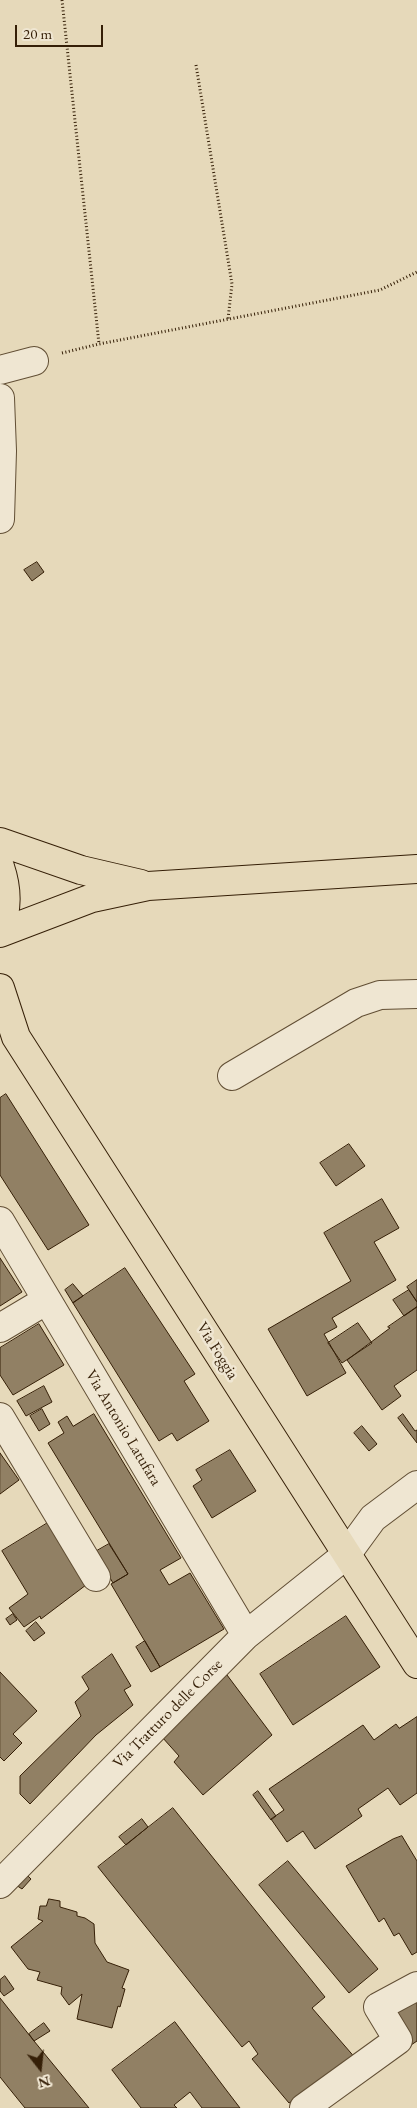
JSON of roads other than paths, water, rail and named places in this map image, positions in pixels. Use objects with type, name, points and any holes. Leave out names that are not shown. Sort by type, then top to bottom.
[{"type":"main road","points":[[0,842],[81,870],[148,886]]},
{"type":"main road","points":[[0,867],[6,886],[6,910],[0,933]]},
{"type":"main road","points":[[0,933],[92,898],[148,886],[417,869]]},
{"type":"main road","name":"Via Foggia","points":[[0,988],[8,1031],[417,1664]]},
{"type":"street","points":[[0,370],[34,361]]},
{"type":"street","points":[[0,398],[2,451],[0,519]]},
{"type":"street","points":[[232,1076],[356,1003],[380,995],[417,994]]},
{"type":"street","name":"Via Antonio Latufara","points":[[0,1221],[246,1636]]},
{"type":"street","points":[[0,1328],[48,1300]]},
{"type":"street","points":[[0,1418],[96,1577]]},
{"type":"street","name":"Via Tratturo delle Corse","points":[[0,1884],[246,1636],[346,1555],[373,1518],[417,1485]]},
{"type":"street","points":[[304,2108],[398,2040],[378,2007],[417,1986]]}]
